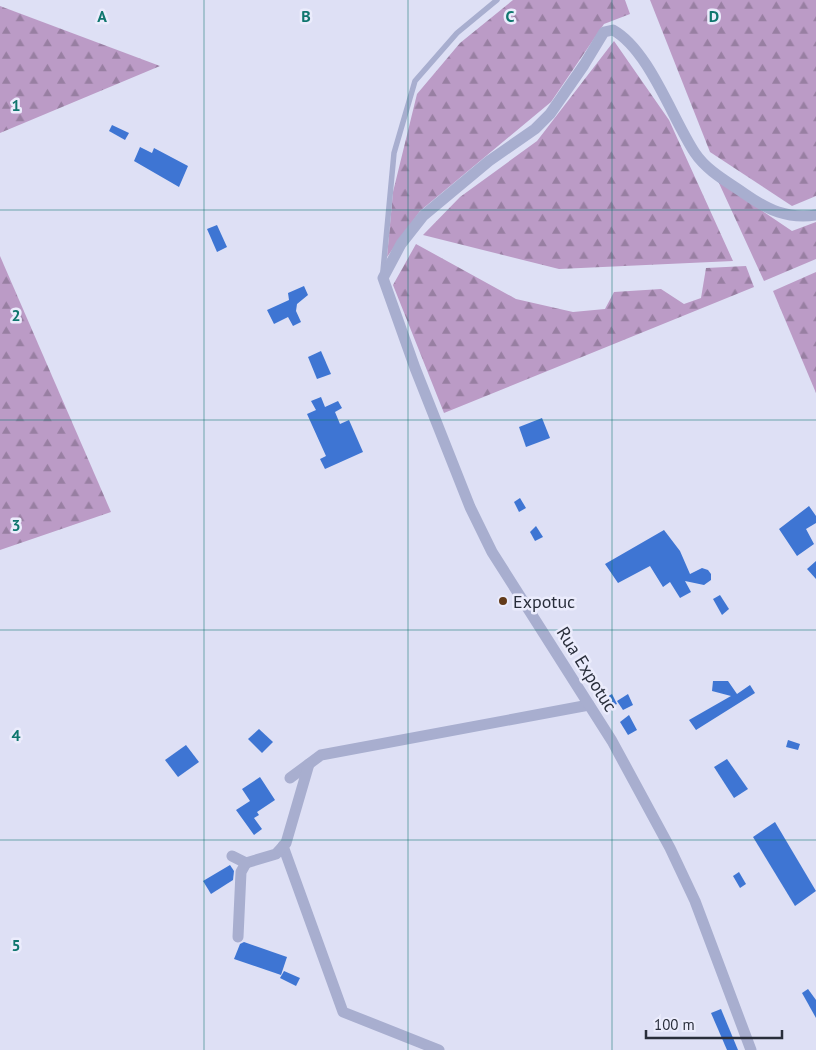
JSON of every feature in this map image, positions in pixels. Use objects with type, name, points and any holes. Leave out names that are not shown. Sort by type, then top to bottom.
[{"type":"street","points":[[383,278],[401,244],[423,216],[489,161],[535,129],[559,103],[604,32],[613,30],[633,44],[680,124],[695,154],[708,168],[762,206],[778,214],[816,215]]},
{"type":"street","name":"Rua Expotuc","points":[[383,278],[415,368],[470,507],[492,552],[617,750],[686,883],[752,1050]]},
{"type":"street","points":[[290,778],[321,755],[589,705]]},
{"type":"street","points":[[232,856],[246,863],[276,854],[284,846],[309,764]]},
{"type":"street","points":[[284,846],[343,1012],[439,1050]]},
{"type":"street","points":[[238,937],[241,872],[246,863]]},
{"type":"lane","points":[[383,278],[384,238],[394,153],[414,81],[457,33],[497,0]]},
{"type":"green space","points":[[513,0],[625,0],[630,14],[604,24],[551,102],[420,211],[387,257],[393,192],[417,94],[460,43]]},
{"type":"green space","points":[[650,0],[816,0],[816,196],[792,206],[710,152]]},
{"type":"green space","points":[[0,6],[160,66],[0,133]]},
{"type":"green space","points":[[614,41],[669,120],[733,261],[559,269],[423,235],[460,197],[537,141]]},
{"type":"green space","points":[[718,181],[792,231],[816,222],[816,259],[764,281]]},
{"type":"green space","points":[[416,244],[516,299],[573,312],[605,309],[614,292],[661,289],[684,304],[701,298],[706,268],[746,266],[754,287],[444,413],[393,285]]},
{"type":"green space","points":[[0,256],[111,512],[0,550]]},
{"type":"green space","points":[[816,272],[816,393],[773,291]]},
{"type":"building","points":[[112,125],[129,133],[125,140],[109,131]]},
{"type":"building","points":[[140,147],[152,153],[154,148],[188,166],[179,187],[134,161]]},
{"type":"building","points":[[217,225],[227,247],[217,252],[207,229]]},
{"type":"building","points":[[304,286],[308,295],[297,304],[296,311],[301,322],[293,326],[288,317],[274,324],[267,310],[289,300],[288,293]]},
{"type":"building","points":[[321,351],[331,374],[317,379],[308,357]]},
{"type":"building","points":[[321,397],[325,407],[338,401],[342,408],[335,412],[340,424],[349,420],[363,452],[325,469],[320,459],[326,456],[307,414],[316,410],[311,401]]},
{"type":"building","points":[[542,418],[550,438],[526,447],[519,427]]},
{"type":"building","points":[[520,498],[526,508],[519,512],[514,502]]},
{"type":"building","points":[[809,506],[816,516],[816,523],[806,529],[814,544],[797,556],[779,529]]},
{"type":"building","points":[[536,526],[543,537],[535,541],[530,532]]},
{"type":"building","points":[[664,530],[680,551],[690,574],[702,568],[708,570],[711,574],[711,580],[704,585],[685,581],[691,592],[680,598],[670,582],[663,587],[650,566],[618,583],[605,564]]},
{"type":"building","points":[[816,561],[816,579],[807,569]]},
{"type":"building","points":[[720,595],[729,609],[722,615],[713,599]]},
{"type":"building","points":[[713,681],[728,681],[737,694],[750,685],[755,693],[696,730],[689,720],[731,696],[712,691]]},
{"type":"building","points":[[612,694],[617,704],[604,710],[598,702]]},
{"type":"building","points":[[628,694],[633,705],[623,710],[617,701]]},
{"type":"building","points":[[629,715],[637,730],[628,735],[620,722]]},
{"type":"building","points":[[259,729],[273,742],[262,753],[248,739]]},
{"type":"building","points":[[788,740],[800,744],[798,750],[786,747]]},
{"type":"building","points":[[186,745],[199,762],[178,777],[165,760]]},
{"type":"building","points":[[727,759],[748,789],[734,798],[714,767]]},
{"type":"building","points":[[260,777],[275,800],[257,812],[259,815],[254,818],[262,829],[254,835],[236,810],[250,801],[242,789]]},
{"type":"building","points":[[775,822],[816,891],[795,906],[753,837]]},
{"type":"building","points":[[230,865],[234,871],[233,880],[211,894],[203,881]]},
{"type":"building","points":[[739,872],[746,884],[740,888],[733,876]]},
{"type":"building","points":[[244,942],[287,957],[281,975],[234,959],[240,944]]},
{"type":"building","points":[[284,971],[300,978],[296,986],[280,978]]},
{"type":"building","points":[[808,989],[816,1000],[816,1018],[802,993]]},
{"type":"building","points":[[721,1009],[738,1050],[727,1050],[711,1013]]},
{"type":"place","name":"Expotuc","points":[[503,601]]}]
